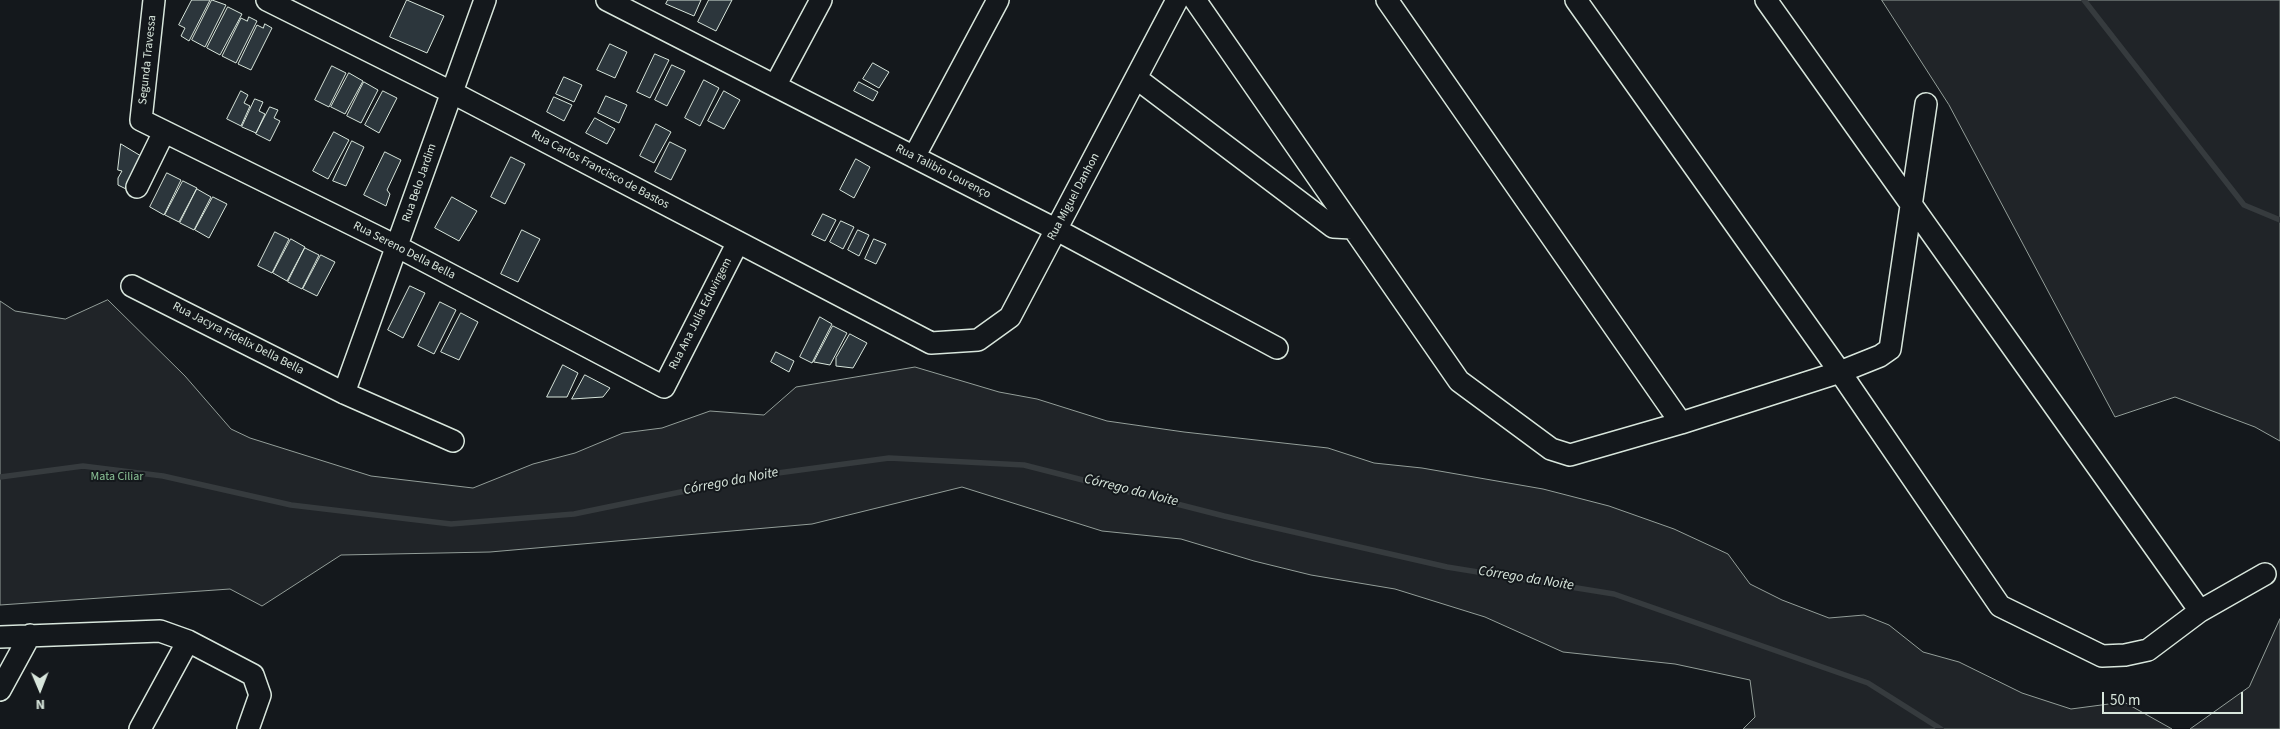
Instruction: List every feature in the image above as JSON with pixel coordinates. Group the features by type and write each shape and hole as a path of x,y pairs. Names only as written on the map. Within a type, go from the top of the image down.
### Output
{"street":[{"name":"Segunda Travessa","path":"141,120 154,0"},
{"name":"Rua Carlos Francisco de Bastos","path":"266,0 451,92 931,343"},
{"name":"Rua Belo Jardim","path":"344,393 398,248 451,92 485,0"},
{"name":"Rua Talibio Lourenço","path":"607,0 640,8 775,86 1057,230 1277,348"},
{"path":"775,86 821,0"},
{"path":"914,157 998,0"},
{"name":"Rua Miguel Danhon","path":"931,343 978,340 1010,317 1177,0"},
{"path":"1195,0 1459,381 1551,449 1570,455 1681,423 1840,372 1880,356 1890,349 1926,104"},
{"path":"1387,0 1681,423"},
{"path":"1576,0 1840,372 2000,606 2102,656 2125,656 2148,650 2200,611 2265,574"},
{"path":"1766,0 2200,611"},
{"path":"1136,78 1333,227 1352,228"},
{"name":"Rua Sereno Della Bella","path":"141,120 398,248 664,387"},
{"path":"137,187 164,132"},
{"name":"Rua Ana Julia Eduvirgem","path":"664,387 738,242"},
{"name":"Rua Jacyra Fidelix Della Bella","path":"132,286 344,393 453,441"},
{"path":"0,637 160,631 188,641 253,675 260,695 248,729"},
{"path":"0,690 30,635"},
{"path":"140,729 188,641"}],"green space":[{"path":"1882,0 2280,0 2280,441 2255,427 2175,397 2115,417 1949,105"},
{"name":"Mata Ciliar","path":"108,300 185,376 231,429 250,438 371,476 473,488 533,464 575,453 623,433 662,428 710,411 764,415 796,387 915,367 999,392 1037,399 1107,421 1184,432 1328,448 1374,463 1422,468 1543,489 1609,506 1674,529 1728,554 1750,584 1782,600 1829,618 1864,615 1889,625 1923,652 1959,662 2022,693 2071,709 2124,702 2172,729 1743,729 1755,717 1750,680 1675,664 1563,652 1485,617 1395,589 1311,575 1254,561 1181,539 1102,531 962,487 812,524 490,552 341,555 262,606 230,589 0,605 0,301 15,311 65,319"},
{"path":"2280,619 2280,729 2190,729 2249,687"}],"building":[{"path":"192,0 210,0 189,41 181,36 185,28 179,25"},
{"path":"212,0 226,5 205,47 192,40"},
{"path":"407,0 444,16 427,53 390,37"},
{"path":"668,0 701,0 694,16 666,4"},
{"path":"709,0 732,0 716,31 698,22"},
{"path":"228,7 242,14 220,55 207,48"},
{"path":"249,17 257,21 236,63 222,56 241,18 247,21"},
{"path":"265,24 272,28 251,70 238,64 257,25 263,28"},
{"path":"610,44 627,52 615,78 597,70"},
{"path":"655,54 669,60 650,98 637,92"},
{"path":"873,63 889,72 879,88 863,79"},
{"path":"672,65 685,71 667,106 655,100"},
{"path":"332,66 346,73 329,107 315,100"},
{"path":"349,73 363,81 345,114 331,107"},
{"path":"564,77 582,85 574,102 556,94"},
{"path":"704,80 719,88 700,126 685,118"},
{"path":"364,82 378,90 361,123 347,116"},
{"path":"859,82 878,92 873,101 854,91"},
{"path":"241,91 248,95 244,103 250,106 241,126 227,119"},
{"path":"383,91 397,98 379,133 365,125"},
{"path":"724,91 740,100 724,129 708,121"},
{"path":"606,96 627,105 619,123 598,113"},
{"path":"554,97 572,105 564,121 547,112"},
{"path":"255,99 263,102 259,111 265,114 256,133 242,127"},
{"path":"270,107 278,110 274,118 280,121 270,141 256,134"},
{"path":"595,118 615,129 607,144 586,133"},
{"path":"656,124 671,132 654,163 640,156"},
{"path":"334,132 349,140 328,179 313,171"},
{"path":"352,141 364,147 346,186 333,181"},
{"path":"670,142 686,150 671,180 655,172"},
{"path":"121,144 146,159 132,192 118,185 118,178 122,171 118,170"},
{"path":"385,152 401,160 387,190 390,194 386,206 364,195"},
{"path":"511,157 525,164 505,204 491,197"},
{"path":"856,159 870,167 854,198 840,190"},
{"path":"167,173 181,180 164,215 150,207"},
{"path":"183,181 197,188 179,222 165,215"},
{"path":"197,189 211,197 194,230 180,223"},
{"path":"213,197 227,204 209,238 195,230"},
{"path":"452,197 477,211 459,241 435,228"},
{"path":"823,214 836,220 825,241 812,235"},
{"path":"841,221 854,227 843,249 830,242"},
{"path":"522,230 540,239 518,282 501,274"},
{"path":"858,230 869,235 859,256 848,250"},
{"path":"275,232 289,239 272,273 258,266"},
{"path":"291,239 305,247 287,281 273,273"},
{"path":"874,239 886,244 876,264 865,259"},
{"path":"305,248 319,255 302,289 288,282"},
{"path":"321,255 335,262 317,296 303,289"},
{"path":"410,286 425,293 403,338 388,330"},
{"path":"440,302 456,310 434,354 418,346"},
{"path":"461,313 478,322 459,360 441,352"},
{"path":"820,317 832,324 812,363 800,357"},
{"path":"833,326 847,333 830,365 814,362"},
{"path":"850,334 867,343 853,368 836,366 836,358"},
{"path":"776,352 794,361 789,372 771,362"},
{"path":"563,365 578,373 567,397 547,397"},
{"path":"585,375 610,388 603,397 572,399"}],"waterway":[{"path":"2084,0 2244,205 2280,220"},
{"name":"Córrego da Noite","path":"0,477 83,466 163,476 291,505 451,524 574,514 763,475 889,458 1024,465 1224,516 1447,567 1614,594 1868,683 1941,729"}]}
